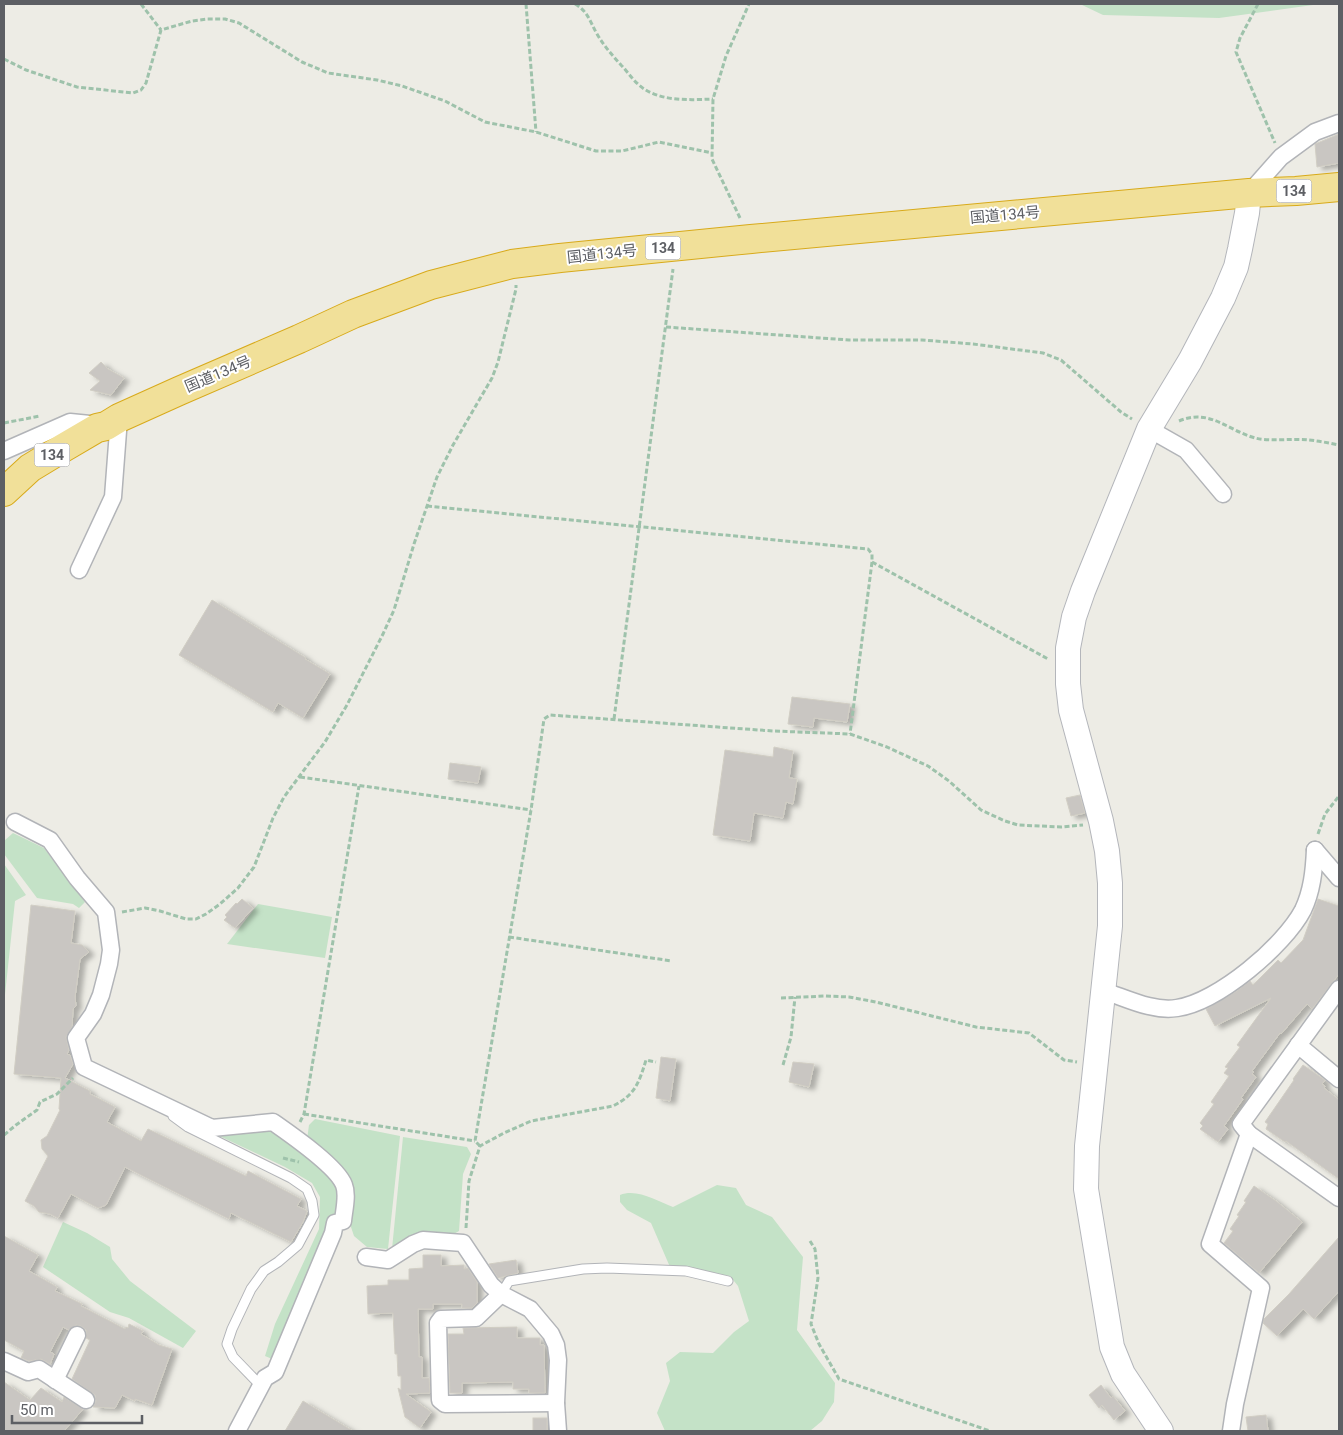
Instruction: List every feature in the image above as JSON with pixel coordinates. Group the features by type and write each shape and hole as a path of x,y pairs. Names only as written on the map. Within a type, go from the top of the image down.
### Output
{"highway":[{"name":"国道134号","path":"4,492 30,468 97,428 353,314 432,285 512,264 676,246 1249,192 1296,191 1339,187"}],"street":[{"path":"1161,1431 1123,1374 1112,1348 1108,1334 1086,1189 1087,1146 1110,926 1110,883 1101,821 1071,710 1067,670 1068,648 1074,617 1083,592 1149,429 1190,361 1223,298 1236,267 1247,213 1249,192 1281,157 1315,132 1339,123"},
{"path":"4,450 70,422 113,422 113,497 78,570"},
{"path":"1149,429 1186,450 1223,494"},
{"path":"15,822 50,840 106,912 111,950 109,964 101,995 93,1014 76,1038 84,1067 212,1128 273,1122 294,1136 333,1170 344,1185 343,1221 335,1224 333,1233 275,1372 265,1378 237,1431"},
{"path":"1104,991 1151,1007 1178,1008 1218,992 1241,977 1286,934 1303,909 1311,887 1315,850"},
{"path":"1315,850 1339,878"},
{"path":"1339,989 1241,1124 1249,1134 1339,1198"},
{"path":"1298,1045 1339,1079"},
{"path":"1231,1431 1235,1404 1261,1288 1210,1244 1249,1134"},
{"path":"366,1257 388,1260 423,1240 463,1243 491,1285 500,1294 530,1309 551,1334 556,1345 558,1360 556,1403 558,1431"},
{"path":"500,1294 476,1318 441,1319 438,1323 440,1400 445,1404 556,1403"},
{"path":"55,1380 77,1335"},
{"path":"4,1361 28,1372 39,1369 86,1400"}],"lane":[{"path":"145,1096 188,1127 291,1178 307,1189 312,1201 314,1214 298,1245 264,1271 251,1289 227,1344 232,1357 261,1386"},
{"path":"500,1294 509,1281 599,1268 686,1271 728,1281"}],"path":[{"path":"141,4 161,30"},
{"path":"526,4 536,132"},
{"path":"575,4 588,14 597,34 608,50 640,86 658,96 669,98 714,99"},
{"path":"748,240 742,221 712,159 712,153 714,99 726,56 749,4"},
{"path":"1258,4 1240,38 1236,52 1281,157"},
{"path":"161,30 192,21 225,19 239,23 302,62 328,73 377,80 402,86 445,101 485,122 536,132 596,151 622,151 659,142 712,153"},
{"path":"4,59 26,70 77,87 133,94 141,90 146,83 161,30"},
{"path":"614,719 676,246"},
{"path":"106,912 119,913 145,908 186,919 196,919 206,914 238,888 254,867 273,818 284,797 325,742 347,705 394,610 426,506 437,477 452,445 492,378 498,362 516,290 512,264"},
{"path":"666,327 849,340 922,340 1043,352 1061,360 1121,412 1149,429 1163,427 1187,417 1196,416 1217,420 1256,438 1310,440 1339,445"},
{"path":"426,506 868,549 872,554 872,562 850,734"},
{"path":"872,562 1067,670"},
{"path":"475,1141 531,810 544,718 550,715 773,731 850,734 887,747 928,766 949,781 981,810 1005,822 1018,825 1061,827 1101,821"},
{"path":"300,777 531,810"},
{"path":"294,1136 304,1114 359,786"},
{"path":"1315,850 1325,814 1339,796"},
{"path":"509,937 672,960"},
{"path":"783,1065 791,1037 795,997"},
{"path":"781,998 849,997 976,1027 1029,1033 1064,1060 1095,1064"},
{"path":"463,1243 466,1230 469,1181 480,1146 530,1121 613,1106 625,1100 635,1089 646,1060 656,1062"},
{"path":"4,1135 37,1110 40,1102 57,1094 84,1067"},
{"path":"304,1114 475,1141 480,1146"},
{"path":"810,1241 815,1249 818,1278 811,1324 818,1344 839,1379 990,1431"}],"green space":[{"path":"1080,4 1320,4 1219,18 1103,15"},
{"path":"13,833 44,848 85,902 79,908 73,904 37,898 4,854 4,841"},
{"path":"4,864 26,895 15,901 4,1004"},
{"path":"258,904 332,917 325,958 227,944"},
{"path":"315,1119 400,1136 388,1249 367,1247 354,1236 349,1221 350,1204 307,1140 309,1125"},
{"path":"272,1127 323,1170 342,1191 339,1219 277,1361 265,1356 275,1324 319,1229 320,1197 312,1183 285,1167 213,1133"},
{"path":"403,1137 467,1147 471,1154 463,1174 459,1231 450,1236 392,1249"},
{"path":"717,1185 736,1188 746,1205 772,1217 803,1257 797,1330 835,1383 834,1402 822,1421 810,1431 665,1431 657,1413 670,1381 666,1363 680,1352 713,1353 734,1332 749,1321 738,1286 730,1276 670,1267 651,1223 627,1210 620,1202 620,1195 627,1193 640,1194 673,1207"},
{"path":"63,1222 87,1233 110,1247 112,1259 130,1281 196,1331 183,1348 129,1318 110,1312 43,1267"}],"building":[{"path":"1339,134 1339,163 1317,167 1315,144"},
{"path":"101,362 108,369 124,378 111,395 90,390 100,381 89,373"},
{"path":"212,600 330,674 303,718 278,703 273,712 179,655"},
{"path":"792,697 850,704 847,722 814,718 813,727 788,724"},
{"path":"774,747 793,751 789,778 797,779 793,804 786,802 783,818 754,813 750,841 713,835 725,750 773,757"},
{"path":"450,763 481,767 478,783 448,779"},
{"path":"1080,795 1085,813 1071,816 1066,798"},
{"path":"242,899 253,908 235,928 224,920 227,917 225,915"},
{"path":"1318,899 1339,906 1339,974 1312,1009 1307,1004 1280,1033 1252,1071 1254,1072 1252,1074 1256,1077 1224,1126 1228,1129 1218,1142 1200,1129 1203,1126 1200,1123 1214,1104 1211,1102 1229,1076 1224,1073 1228,1068 1225,1067 1240,1047 1237,1045 1271,998 1215,1026 1206,1009 1250,981 1253,985 1278,960 1281,963 1303,940"},
{"path":"31,905 75,911 71,943 82,945 89,952 80,959 75,997 76,1006 73,1009 72,1027 66,1037 69,1050 67,1054 70,1055 73,1064 65,1078 115,1107 107,1122 141,1141 148,1129 246,1176 248,1171 301,1199 297,1206 307,1211 291,1242 231,1213 229,1219 125,1167 106,1205 98,1208 71,1194 58,1218 39,1212 34,1206 25,1201 48,1156 42,1149 41,1140 47,1136 60,1110 61,1078 14,1074"},
{"path":"661,1057 676,1059 670,1101 656,1098"},
{"path":"793,1062 814,1064 809,1087 789,1082"},
{"path":"1303,1065 1325,1080 1322,1084 1325,1086 1324,1088 1339,1100 1339,1179 1266,1129 1268,1124 1265,1122"},
{"path":"1254,1186 1302,1222 1259,1273 1224,1243 1233,1231 1230,1229 1239,1216 1237,1215"},
{"path":"4,1236 38,1255 29,1271 57,1287 55,1291 125,1329 126,1327 128,1328 129,1324 143,1331 141,1334 159,1345 172,1349 152,1405 135,1399 135,1401 122,1395 115,1408 93,1407 96,1401 95,1395 72,1379 90,1340 86,1338 86,1330 81,1326 76,1325 69,1330 63,1327 50,1352 54,1354 50,1364 41,1359 29,1361 21,1358 24,1351 4,1340"},
{"path":"1339,1237 1339,1291 1314,1319 1303,1309 1277,1336 1263,1323 1264,1319 1289,1294"},
{"path":"423,1255 441,1255 441,1266 464,1265 464,1269 468,1268 477,1282 477,1303 472,1308 462,1308 462,1304 433,1304 433,1309 418,1309 419,1357 422,1357 422,1378 429,1378 430,1393 406,1394 431,1412 420,1428 405,1417 398,1388 401,1390 401,1376 398,1376 397,1354 395,1354 393,1313 368,1314 367,1286 388,1285 388,1280 409,1280 409,1269 423,1268"},
{"path":"516,1260 518,1273 498,1278 489,1264"},
{"path":"517,1327 517,1338 540,1338 540,1345 544,1345 545,1393 529,1393 529,1389 513,1389 513,1382 462,1383 462,1393 450,1393 448,1334 464,1334 463,1328"},
{"path":"4,1382 30,1400 41,1388 62,1402 64,1397 83,1409 64,1431 4,1431"},
{"path":"1101,1385 1125,1411 1114,1420 1102,1405 1099,1408 1089,1395"},
{"path":"303,1401 353,1431 285,1431"},
{"path":"1266,1415 1268,1431 1248,1431 1246,1417"},
{"path":"533,1418 547,1418 547,1431 533,1431"}]}
